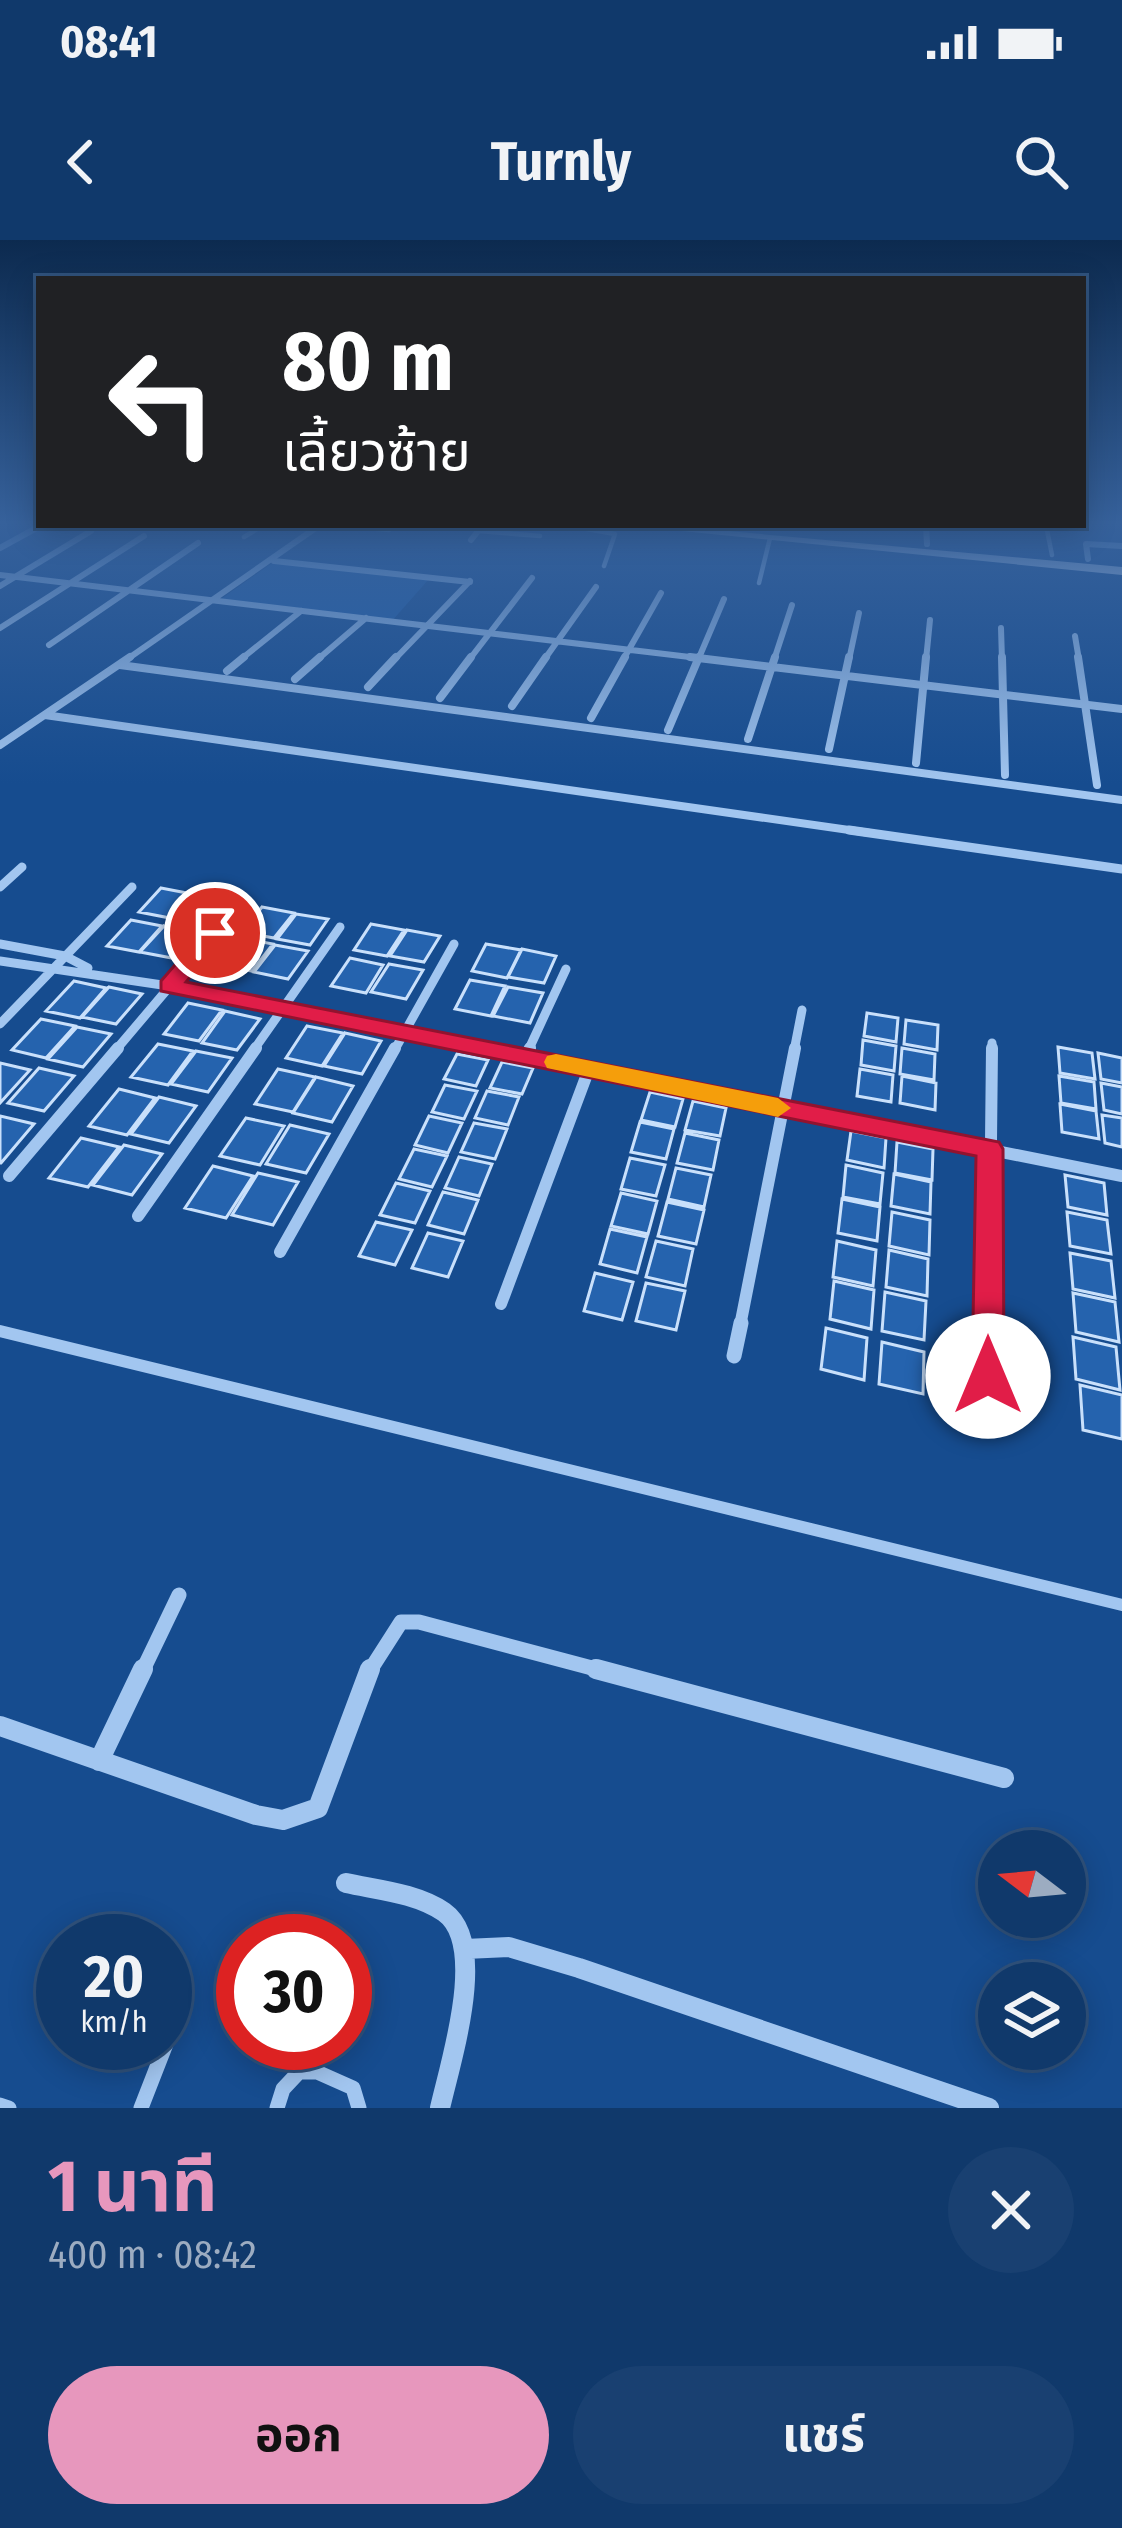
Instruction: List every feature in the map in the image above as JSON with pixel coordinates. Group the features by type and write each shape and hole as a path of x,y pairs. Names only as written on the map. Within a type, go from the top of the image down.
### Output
{"street":[{"path":"0,628 30,609"},
{"path":"49,645 101,609"},
{"path":"0,745 202,609"},
{"path":"286,609 1122,710"},
{"path":"368,687 442,609"},
{"path":"440,698 509,609"},
{"path":"512,706 581,609"},
{"path":"591,718 652,609"},
{"path":"668,730 720,609"},
{"path":"748,739 791,609"},
{"path":"227,671 302,611"},
{"path":"829,749 860,613"},
{"path":"295,679 366,618"},
{"path":"916,763 930,620"},
{"path":"1001,628 1005,775"},
{"path":"1075,636 1097,785"},
{"path":"120,664 1122,800"},
{"path":"45,715 1122,869"},
{"path":"0,887 22,868"},
{"path":"0,1024 132,887"},
{"path":"9,1176 237,907"},
{"path":"138,1216 340,927"},
{"path":"0,944 65,956 94,972"},
{"path":"280,1252 454,944"},
{"path":"0,961 170,986 1122,1176"},
{"path":"526,1056 566,969"},
{"path":"734,1356 802,1010"},
{"path":"988,1421 992,1043"},
{"path":"501,1304 589,1069"},
{"path":"99,1760 178,1595"},
{"path":"0,1726 256,1815 284,1820 318,1808 338,1771 383,1639 401,1622 419,1622 1004,1778"},
{"path":"346,1882 436,1908 464,1935 466,1965 440,2108"},
{"path":"465,1949 509,1947 579,1968 989,2108"}],"lane":[{"path":"0,1330 1122,1605"},
{"path":"141,2108 156,2070"},
{"path":"277,2108 284,2089 299,2072 317,2072 353,2088 359,2108"},
{"path":"0,2104 9,2108"}],"shaded area":[{"path":"285,609 402,609 391,622"}],"building":[{"path":"161,888 192,894 170,918 139,912"},
{"path":"194,892 225,898 204,922 173,916"},
{"path":"262,907 294,913 274,938 242,932"},
{"path":"296,914 328,919 310,945 277,939"},
{"path":"131,920 162,926 139,952 107,946"},
{"path":"371,924 404,930 387,956 354,950"},
{"path":"164,926 195,932 172,958 140,952"},
{"path":"407,930 440,936 424,962 390,956"},
{"path":"241,938 273,944 252,971 219,965"},
{"path":"486,944 521,950 507,978 472,971"},
{"path":"275,945 308,951 288,979 254,972"},
{"path":"522,949 556,956 544,983 508,977"},
{"path":"350,958 383,965 366,993 331,986"},
{"path":"389,964 423,970 406,999 371,992"},
{"path":"470,980 505,986 491,1016 455,1009"},
{"path":"74,981 106,988 80,1018 46,1011"},
{"path":"109,987 142,994 116,1024 82,1017"},
{"path":"508,987 543,993 530,1023 493,1016"},
{"path":"188,1003 222,1010 199,1041 164,1034"},
{"path":"225,1011 260,1019 237,1050 202,1043"},
{"path":"867,1013 898,1018 896,1042 864,1036"},
{"path":"41,1019 75,1026 46,1058 12,1050"},
{"path":"906,1020 938,1025 937,1050 904,1044"},
{"path":"307,1026 343,1033 322,1066 286,1058"},
{"path":"77,1027 111,1034 83,1067 48,1059"},
{"path":"345,1033 381,1041 362,1074 324,1066"},
{"path":"863,1040 896,1046 894,1071 861,1065"},
{"path":"158,1044 193,1051 168,1085 131,1077"},
{"path":"1058,1047 1092,1053 1095,1079 1060,1073"},
{"path":"902,1048 935,1054 934,1080 900,1074"},
{"path":"196,1051 232,1058 208,1092 171,1084"},
{"path":"1098,1053 1122,1058 1122,1083 1101,1079"},
{"path":"457,1054 488,1060 476,1086 444,1079"},
{"path":"502,1062 533,1068 522,1094 490,1088"},
{"path":"0,1063 30,1070 0,1103"},
{"path":"39,1068 74,1076 44,1111 8,1103"},
{"path":"278,1069 315,1077 293,1112 255,1104"},
{"path":"860,1069 893,1075 891,1102 857,1096"},
{"path":"902,1076 936,1083 935,1110 900,1103"},
{"path":"1059,1076 1094,1082 1096,1109 1061,1103"},
{"path":"316,1077 353,1086 332,1122 293,1113"},
{"path":"1101,1083 1122,1087 1122,1114 1104,1110"},
{"path":"445,1085 477,1091 464,1119 432,1112"},
{"path":"119,1089 155,1098 127,1135 89,1126"},
{"path":"487,1091 519,1097 508,1125 475,1118"},
{"path":"650,1092 683,1099 675,1127 641,1120"},
{"path":"159,1097 196,1106 169,1143 131,1134"},
{"path":"693,1101 726,1108 720,1136 685,1130"},
{"path":"1060,1104 1096,1111 1099,1139 1062,1132"},
{"path":"1102,1115 1122,1118 1122,1147 1105,1143"},
{"path":"0,1116 34,1124 1,1163 0,1163"},
{"path":"429,1116 462,1123 448,1153 415,1145"},
{"path":"246,1118 284,1126 260,1165 220,1156"},
{"path":"640,1122 674,1129 666,1159 631,1152"},
{"path":"474,1123 507,1129 495,1159 461,1152"},
{"path":"290,1125 329,1134 306,1173 266,1164"},
{"path":"851,1131 886,1138 884,1168 847,1160"},
{"path":"685,1133 719,1140 713,1170 677,1163"},
{"path":"81,1138 119,1147 88,1187 49,1178"},
{"path":"897,1142 933,1149 932,1180 895,1173"},
{"path":"124,1145 162,1154 132,1195 93,1185"},
{"path":"414,1149 447,1156 432,1187 399,1179"},
{"path":"459,1157 492,1164 479,1196 445,1188"},
{"path":"630,1158 665,1165 656,1196 621,1189"},
{"path":"846,1165 883,1173 880,1204 843,1197"},
{"path":"213,1166 253,1176 226,1218 185,1208"},
{"path":"676,1168 711,1175 704,1207 668,1199"},
{"path":"258,1173 298,1182 273,1225 232,1215"},
{"path":"894,1174 931,1182 930,1214 891,1206"},
{"path":"1065,1175 1104,1183 1107,1215 1068,1207"},
{"path":"396,1183 430,1191 415,1223 380,1215"},
{"path":"443,1192 478,1200 464,1234 428,1225"},
{"path":"621,1193 657,1201 648,1234 611,1226"},
{"path":"842,1199 880,1207 877,1241 838,1233"},
{"path":"667,1202 704,1210 696,1244 658,1236"},
{"path":"892,1212 930,1220 929,1255 889,1246"},
{"path":"1067,1212 1107,1220 1111,1254 1070,1246"},
{"path":"376,1222 412,1230 395,1265 359,1256"},
{"path":"610,1229 647,1237 637,1273 600,1264"},
{"path":"428,1233 463,1241 448,1277 412,1268"},
{"path":"656,1241 693,1249 685,1286 646,1277"},
{"path":"837,1241 876,1250 873,1286 833,1277"},
{"path":"889,1250 928,1259 927,1296 886,1287"},
{"path":"1070,1253 1111,1261 1115,1298 1073,1289"},
{"path":"595,1273 633,1282 622,1320 584,1311"},
{"path":"834,1281 874,1290 871,1329 830,1319"},
{"path":"646,1283 685,1291 676,1330 636,1321"},
{"path":"885,1292 926,1301 924,1340 882,1331"},
{"path":"1073,1293 1115,1302 1119,1342 1076,1332"},
{"path":"826,1328 867,1338 864,1380 821,1369"},
{"path":"1073,1337 1116,1347 1120,1390 1076,1379"},
{"path":"882,1342 924,1352 923,1394 879,1384"},
{"path":"1080,1385 1122,1395 1122,1439 1083,1430"}],"slow traffic":[{"path":"556,1062 778,1108"}],"route":[{"path":"215,933 170,986 989,1149 988,1376"}]}
